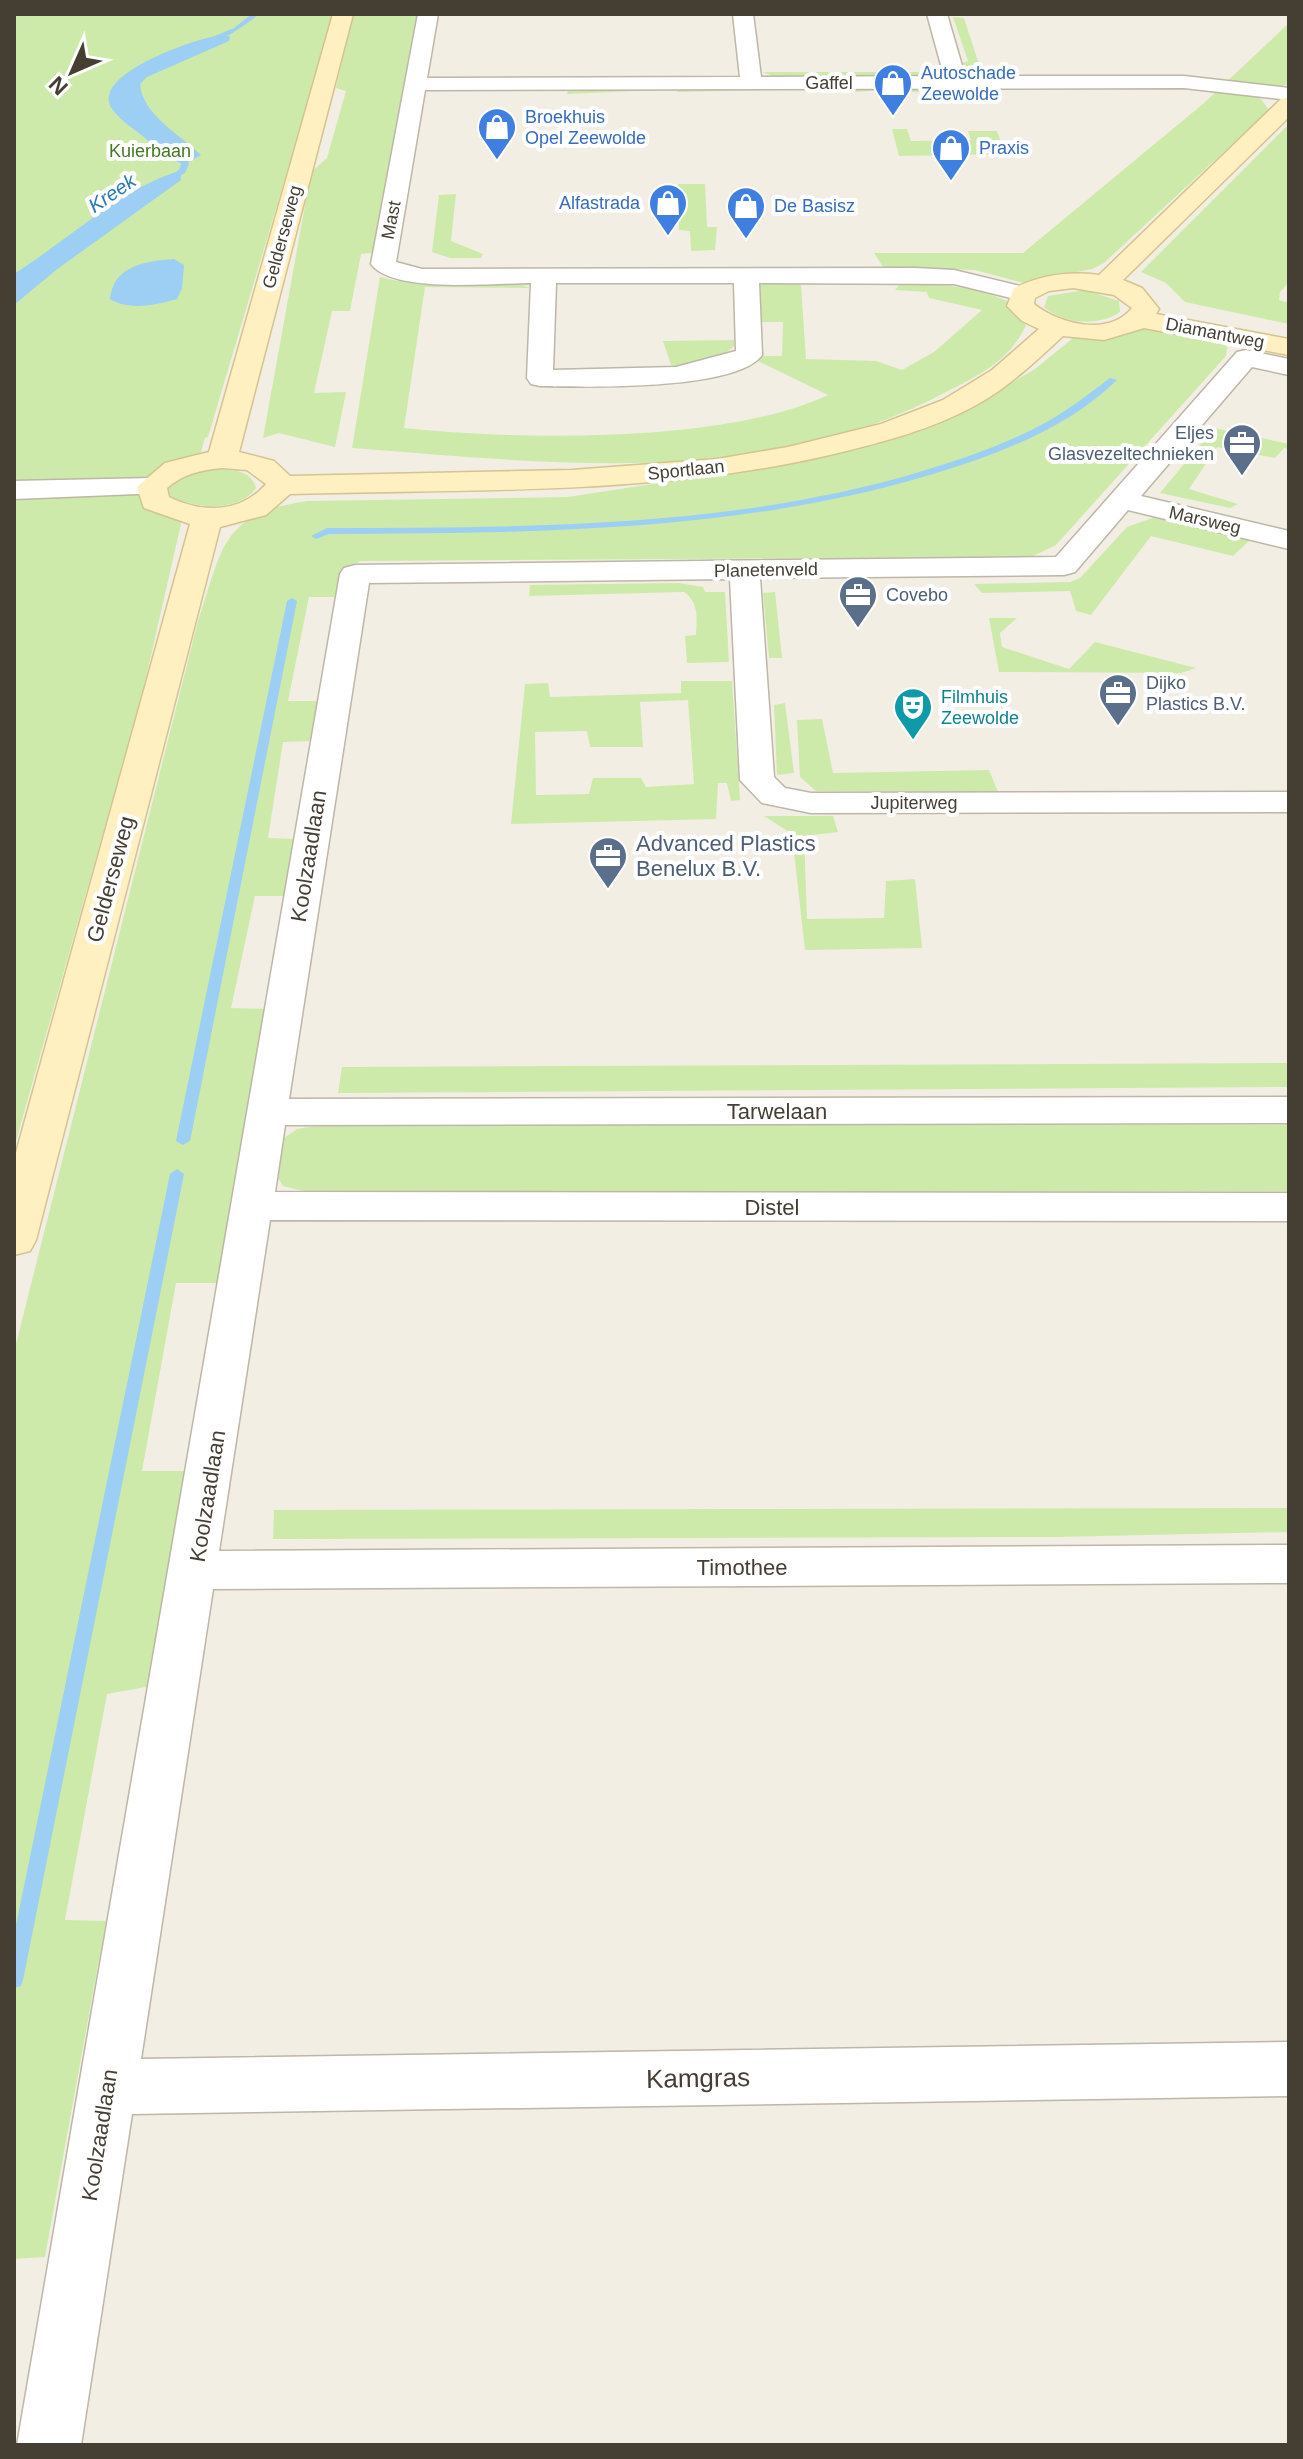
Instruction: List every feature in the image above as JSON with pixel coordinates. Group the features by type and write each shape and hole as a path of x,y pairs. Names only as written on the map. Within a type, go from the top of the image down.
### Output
{"street":[{"name":"Gelderseweg","path":"222,459 343,14"},
{"name":"Mast","path":"428,14 383,264 392,270 422,276 954,277 1023,294"},
{"path":"743,14 751,84"},
{"path":"937,14 956,82"},
{"name":"Gaffel","path":"417,84 1184,82 1289,94"},
{"path":"1105,284 1289,104"},
{"path":"544,276 540,378 606,379 700,369 749,355 746,275"},
{"path":"1043,284 1105,284 1140,299 1146,309 1141,319 1105,331 1056,328 1020,306 1023,294 1043,284"},
{"name":"Diamantweg","path":"1141,319 1253,350 1289,347"},
{"name":"Sportlaan","path":"281,485 602,479 683,472 787,456 894,429 942,411 980,391 1016,365 1056,328"},
{"path":"1253,350 1289,367"},
{"name":"Planetenveld","path":"383,572 1064,566 1253,350"},
{"path":"14,490 152,487 161,477 177,468 222,459 264,466 277,475 281,485 271,502 243,514 207,519 175,514 155,502 152,487"},
{"name":"Marsweg","path":"1121,500 1289,540"},
{"name":"Gelderseweg","path":"14,1240 207,519"},
{"name":"Jupiterweg","path":"744,570 757,780 774,796 811,803 1289,802"},
{"name":"Koolzaadlaan","path":"49,2445 106,2087 195,1570 254,1206 265,1112 352,588 355,574 383,572"},
{"name":"Tarwelaan","path":"265,1112 1289,1110"},
{"name":"Distel","path":"254,1206 1289,1207"},
{"name":"Timothee","path":"195,1570 1289,1564"},
{"name":"Kamgras","path":"106,2087 1289,2069"}],"green space":[{"name":"Kuierbaan","path":"14,14 334,14 195,473 239,471 252,480 256,488 242,500 224,506 186,502 142,695 14,1148"},
{"path":"352,14 417,14 372,253 361,254 350,311 332,311 314,393 346,392 335,447 279,433 263,438 311,172 327,158 346,91 336,88"},
{"path":"953,17 964,18 983,77 969,78 962,63 968,61"},
{"path":"1289,23 1289,84 1250,95 1261,99 1269,110 1104,263 1092,269 1024,283 975,270 883,267 874,253 1023,253 1204,103"},
{"path":"762,72 937,72 923,79 781,79"},
{"path":"979,87 986,91 926,89 926,92 902,92 902,88 855,92 855,88 677,92 680,89 567,94 569,88"},
{"path":"1289,124 1289,282 1280,292 1279,300 1289,303 1289,324 1185,302 1166,283 1141,272"},
{"path":"892,129 907,129 911,141 971,140 968,131 997,131 1005,154 899,156"},
{"path":"678,184 705,184 707,227 717,227 715,250 691,251 690,231 679,230"},
{"path":"456,194 451,241 483,254 481,258 450,258 432,252 439,195"},
{"path":"380,277 397,281 513,281 530,288 425,287 404,428 451,432 561,436 678,430 734,423 785,411 828,395 756,360 762,356 782,356 783,322 759,322 757,287 773,282 801,285 806,359 876,361 902,370 934,352 982,310 929,298 927,292 895,290 900,284 955,286 994,296 1007,301 1013,313 1026,325 1002,358 944,393 874,424 802,445 728,457 578,463 352,448"},
{"path":"1085,290 1119,301 1120,312 1102,320 1081,322 1061,317 1044,307 1048,296"},
{"path":"1142,328 1221,342 1227,347 1226,356 1056,545 1031,557 361,561 345,569 337,597 309,597 288,701 318,701 312,741 283,742 268,838 296,839 287,896 255,896 231,1008 268,1009 217,1283 176,1283 142,1471 186,1471 151,1686 107,1694 65,1920 106,1921 45,2257 14,2259 14,1352 198,621 213,573 229,538 241,525 257,515 307,501 568,497 801,461 871,443 988,397 1035,369 1073,338"},
{"path":"734,340 734,346 721,357 672,368 663,341"},
{"path":"1214,428 1289,444 1289,449 1284,448 1275,458 1217,447 1189,489 1238,504 1230,508 1160,493"},
{"path":"1155,517 1250,540 1233,556 1151,536 1091,615 1076,611 1070,591 982,593 974,584 1070,582 1080,578 1127,527"},
{"path":"679,583 703,587 705,592 725,592 729,662 687,663 685,636 696,635 697,617 695,606 684,592 529,596 530,585"},
{"path":"775,592 782,658 769,658 763,593"},
{"path":"989,618 1017,618 1000,633 1002,647 1069,669 1095,642 1196,668 1181,673 999,672"},
{"path":"681,681 732,681 740,800 731,801 727,783 718,783 716,819 511,824 525,684 548,683 550,697 681,693","holes":["688,700 694,784 646,787 641,778 593,778 589,794 536,795 535,732 587,731 590,747 643,747 640,702"]},
{"path":"785,703 794,773 777,775 774,705"},
{"path":"822,719 833,773 989,770 998,792 816,791 800,777 797,720"},
{"path":"764,816 833,816 838,832 804,836 807,919 884,918 886,881 915,879 922,948 805,950 792,834"},
{"path":"1289,1063 1289,1087 338,1093 342,1067"},
{"path":"321,1125 1289,1125 1289,1191 311,1193 283,1186 275,1172 281,1140 297,1129"},
{"path":"1289,1508 1289,1532 1057,1537 273,1539 274,1510"}],"water":[{"path":"221,35 230,36 229,41 147,77 140,84 142,95 155,115 201,155 185,164 161,157 151,143 113,110 109,97 115,84 148,60 190,43"},
{"path":"180,171 181,180 56,270 14,305 14,274 117,201"},
{"path":"174,259 184,265 182,288 177,299 134,306 110,299 117,279 132,267"}],"waterway":[{"name":"Kreek","path":"204,42 236,29 256,14"},
{"name":"Kreek","path":"164,183 182,171 185,164 174,149"},
{"path":"316,536 327,531 484,530 643,523 801,503 878,487 995,449 1064,416 1113,380"},
{"path":"183,1141 292,601"},
{"path":"14,1980 177,1174"}],"place":[{"name":"Autoschade Zeewolde","path":"893,117"},
{"name":"Broekhuis Opel Zeewolde","path":"497,161"},
{"name":"Praxis","path":"951,182"},
{"name":"Alfastrada","path":"668,237"},
{"name":"De Basisz","path":"746,240"},
{"name":"Eljes Glasvezeltechnieken","path":"1242,477"},
{"name":"Covebo","path":"858,629"},
{"name":"Dijko Plastics B.V.","path":"1118,727"},
{"name":"Filmhuis Zeewolde","path":"913,741"},
{"name":"Advanced Plastics Benelux B.V.","path":"608,890"}]}
